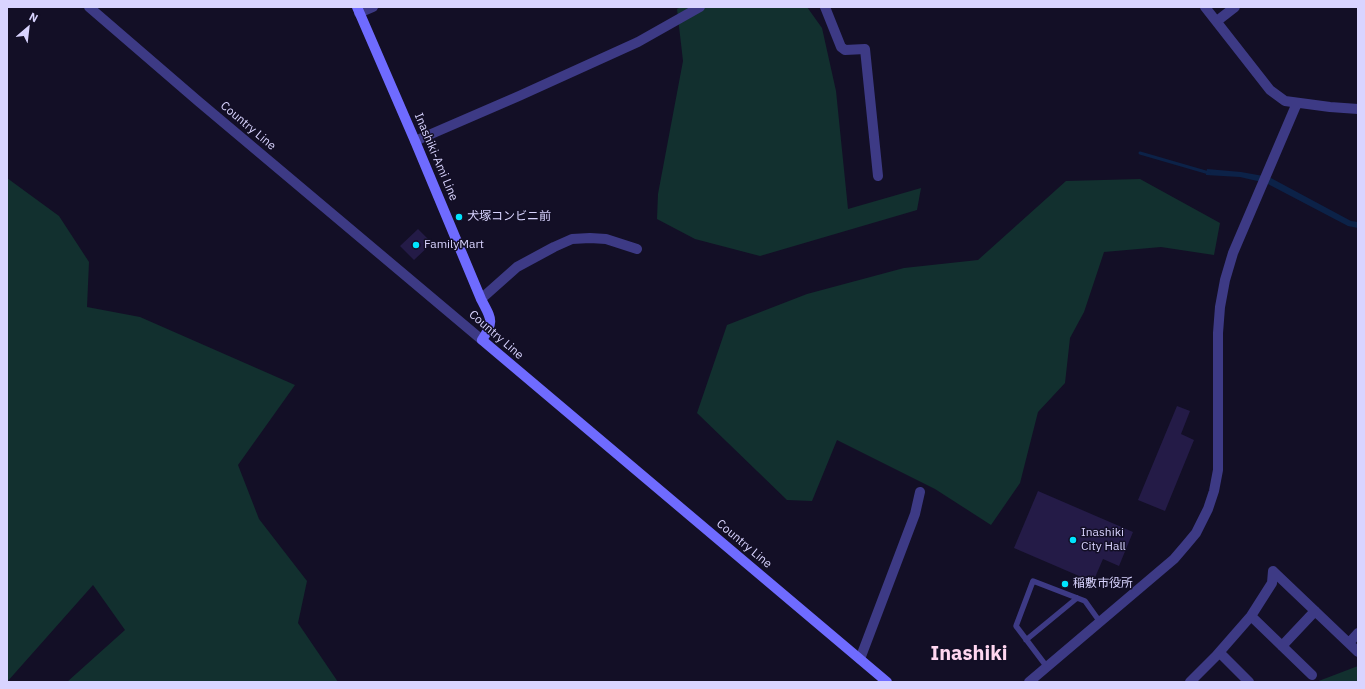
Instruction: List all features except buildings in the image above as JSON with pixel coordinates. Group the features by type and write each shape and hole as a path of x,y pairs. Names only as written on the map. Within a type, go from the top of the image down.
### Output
{"main road":[{"name":"Inashiki-Ami Line","path":"358,10 489,315 491,327 482,340"},
{"name":"Country Line","path":"482,340 887,682"}],"street":[{"name":"Country Line","path":"89,7 198,101 482,340"},
{"path":"358,10 373,7"},
{"path":"415,141 638,42 700,7"},
{"path":"825,7 841,47 845,50 866,49 878,176"},
{"path":"1205,7 1270,90 1285,101 1358,109"},
{"path":"1217,22 1235,7"},
{"path":"1029,682 1174,559 1196,533 1208,510 1214,491 1218,470 1218,333 1220,307 1225,280 1238,240 1297,103"},
{"path":"481,299 517,267 572,239 606,239 637,249"},
{"path":"860,659 915,514 920,492"},
{"path":"1190,682 1220,653 1251,616 1272,583 1273,571 1358,652"},
{"path":"1282,646 1315,611"},
{"path":"1251,616 1312,675"},
{"path":"1349,643 1358,633"},
{"path":"1220,653 1249,682"}],"lane":[{"path":"1047,667 1016,626 1033,581 1085,601 1100,622"},
{"path":"1026,640 1076,598"}],"green space":[{"path":"681,7 807,7 822,28 836,91 848,209 921,188 917,210 760,256 695,239 657,219 658,194 683,61 677,9"},
{"path":"7,178 59,216 89,262 87,307 140,317 295,385 238,465 259,519 307,581 298,623 338,682 67,682 125,630 93,585 7,682"},
{"path":"1140,179 1220,223 1214,255 1161,247 1104,252 1084,312 1070,338 1065,383 1038,412 1020,483 991,525 935,489 837,440 812,501 787,500 697,413 727,325 807,294 904,268 978,260 1066,181"},
{"path":"1358,666 1358,682 1316,682"}],"water":[{"path":"1207,169 1241,172 1269,177 1351,221 1358,222 1358,228 1348,226 1266,183 1240,177 1206,175"}],"waterway":[{"path":"1140,153 1209,173"}],"place":[{"name":"犬塚コンビニ前","path":"459,217"},
{"name":"FamilyMart","path":"416,245"},
{"name":"Inashiki City Hall","path":"1073,540"},
{"name":"稲敷市役所","path":"1065,584"}],"district":[{"name":"Inashiki","path":"969,654"}]}
